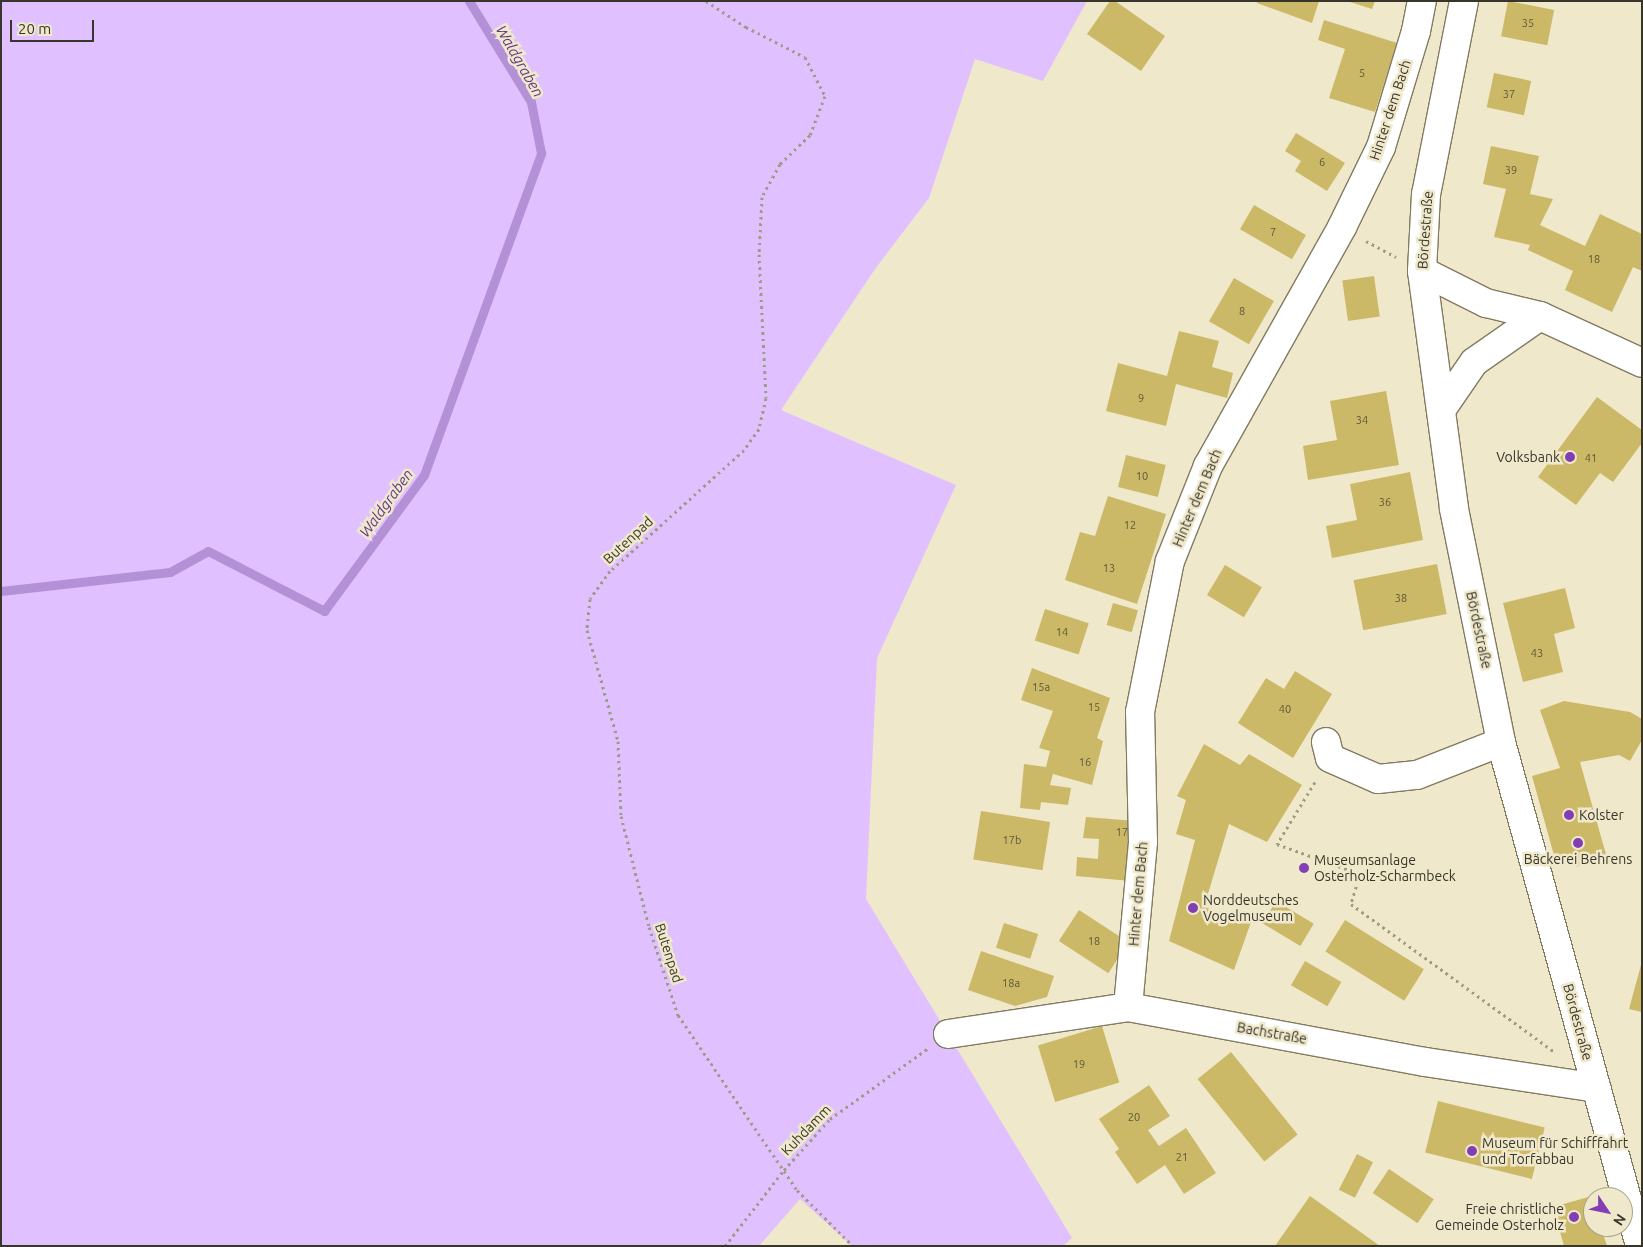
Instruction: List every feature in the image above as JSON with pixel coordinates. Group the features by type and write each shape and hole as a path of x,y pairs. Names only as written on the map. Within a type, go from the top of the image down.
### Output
{"street":[{"name":"Hinter dem Bach","path":"1128,1007 1143,842 1140,712 1170,561 1208,466 1342,228 1381,147 1416,31 1422,1"},
{"name":"Bördestraße","path":"1464,1 1426,194 1422,271 1454,509 1502,742 1640,1246"},
{"path":"1422,271 1486,303 1540,316 1642,363"},
{"path":"1441,410 1474,362 1540,316"},
{"path":"1328,750 1378,779 1418,775 1502,742"},
{"name":"Bachstraße","path":"948,1034 1128,1007 1425,1062 1596,1088"}],"path":[{"name":"Butenpad","path":"706,1 746,27 805,57 825,96 810,135 780,164 762,197 759,254 766,398 759,429 744,450 610,571 590,599 587,630 618,741 620,816 648,927 678,1014 797,1190 853,1246"},
{"path":"1342,228 1422,271"},
{"path":"1328,750 1277,844 1360,874 1351,904 1558,1054"},
{"name":"Kuhdamm","path":"725,1246 784,1170 830,1119 948,1034"}],"shaded area":[{"path":"1,1 1087,1 1043,81 975,59 929,198 875,269 781,410 956,485 877,658 866,899 1072,1238 1063,1246 852,1246 800,1199 759,1246 1,1246"}],"building":[{"path":"1110,1 1115,1 1165,36 1141,71 1087,34"},
{"path":"1257,1 1319,1 1312,23 1257,3"},
{"path":"1347,1 1375,1 1372,9"},
{"path":"1508,1 1554,10 1547,45 1501,36"},
{"path":"1324,20 1397,43 1375,112 1329,98 1345,49 1318,40"},
{"path":"1494,73 1531,81 1524,115 1487,107"},
{"path":"1296,133 1345,163 1327,191 1295,171 1301,161 1285,151"},
{"path":"1491,146 1539,156 1530,194 1553,199 1540,225 1585,246 1600,214 1642,234 1642,271 1633,267 1612,312 1565,290 1573,271 1528,250 1530,245 1494,237 1506,189 1483,184"},
{"path":"1254,205 1306,235 1292,259 1240,229"},
{"path":"1374,276 1380,317 1348,321 1342,280"},
{"path":"1234,278 1274,301 1249,344 1209,321"},
{"path":"1179,331 1219,341 1212,367 1233,373 1227,398 1176,384 1166,426 1106,411 1118,363 1167,376"},
{"path":"1386,391 1399,465 1308,480 1303,446 1337,440 1330,401"},
{"path":"1597,397 1642,430 1642,443 1613,482 1600,473 1576,505 1538,477"},
{"path":"1126,455 1166,465 1158,497 1118,487"},
{"path":"1410,472 1423,540 1332,558 1326,526 1357,520 1350,484"},
{"path":"1108,496 1166,514 1137,604 1065,580 1080,532 1095,536"},
{"path":"1437,564 1447,614 1363,630 1354,580"},
{"path":"1225,565 1262,587 1244,617 1207,595"},
{"path":"1565,588 1575,628 1554,634 1563,672 1523,682 1503,603"},
{"path":"1113,603 1138,610 1132,632 1107,625"},
{"path":"1045,609 1089,623 1079,655 1035,640"},
{"path":"1032,668 1110,698 1097,738 1103,741 1092,785 1053,774 1050,785 1071,788 1068,805 1041,802 1040,810 1020,808 1024,764 1046,767 1050,751 1039,748 1053,711 1021,700"},
{"path":"1295,671 1332,694 1293,758 1238,723 1266,678 1284,689"},
{"path":"1564,701 1630,712 1642,719 1642,740 1630,761 1619,755 1580,762 1607,858 1576,867 1573,854 1555,859 1532,776 1560,768 1540,710"},
{"path":"1204,744 1240,765 1249,754 1302,785 1267,842 1229,824 1204,907 1251,922 1234,970 1169,941 1195,840 1176,834 1186,800 1177,796"},
{"path":"981,811 1050,822 1042,870 973,859"},
{"path":"1086,817 1135,821 1130,881 1076,876 1077,857 1098,859 1099,839 1083,838"},
{"path":"1276,901 1314,924 1300,946 1263,923"},
{"path":"1079,910 1128,942 1108,973 1059,941"},
{"path":"1345,920 1424,969 1404,1001 1325,951"},
{"path":"1004,923 1038,934 1030,959 996,948"},
{"path":"981,951 1054,976 1047,997 1015,1006 968,990"},
{"path":"1305,961 1341,982 1327,1006 1291,985"},
{"path":"1642,965 1642,1012 1629,1009"},
{"path":"1102,1026 1119,1082 1055,1102 1038,1046"},
{"path":"1231,1052 1298,1134 1264,1161 1198,1079"},
{"path":"1149,1085 1170,1116 1148,1130 1159,1146 1186,1128 1216,1173 1184,1194 1165,1165 1137,1184 1115,1152 1119,1149 1099,1119"},
{"path":"1438,1101 1545,1128 1532,1179 1425,1152"},
{"path":"1357,1154 1373,1162 1355,1198 1339,1190"},
{"path":"1389,1169 1434,1199 1418,1223 1373,1193"},
{"path":"1310,1196 1380,1246 1275,1246"},
{"name":"Freie christliche Gemeinde Osterholz","path":"1583,1199 1583,1237 1604,1237 1607,1246 1564,1246 1553,1207"}],"waterway":[{"name":"Waldgraben","path":"1,591 170,572 208,551 324,611 424,475 541,153 531,102 469,1"}],"place":[{"name":"Volksbank","path":"1570,457"},
{"name":"Kolster","path":"1569,815"},
{"name":"Bäckerei Behrens","path":"1578,843"},
{"name":"Museumsanlage Osterholz-Scharmbeck","path":"1304,868"},
{"name":"Norddeutsches Vogelmuseum","path":"1193,908"},
{"name":"Museum für Schifffahrt und Torfabbau","path":"1472,1151"},
{"name":"Freie christliche Gemeinde Osterholz","path":"1574,1217"}]}
